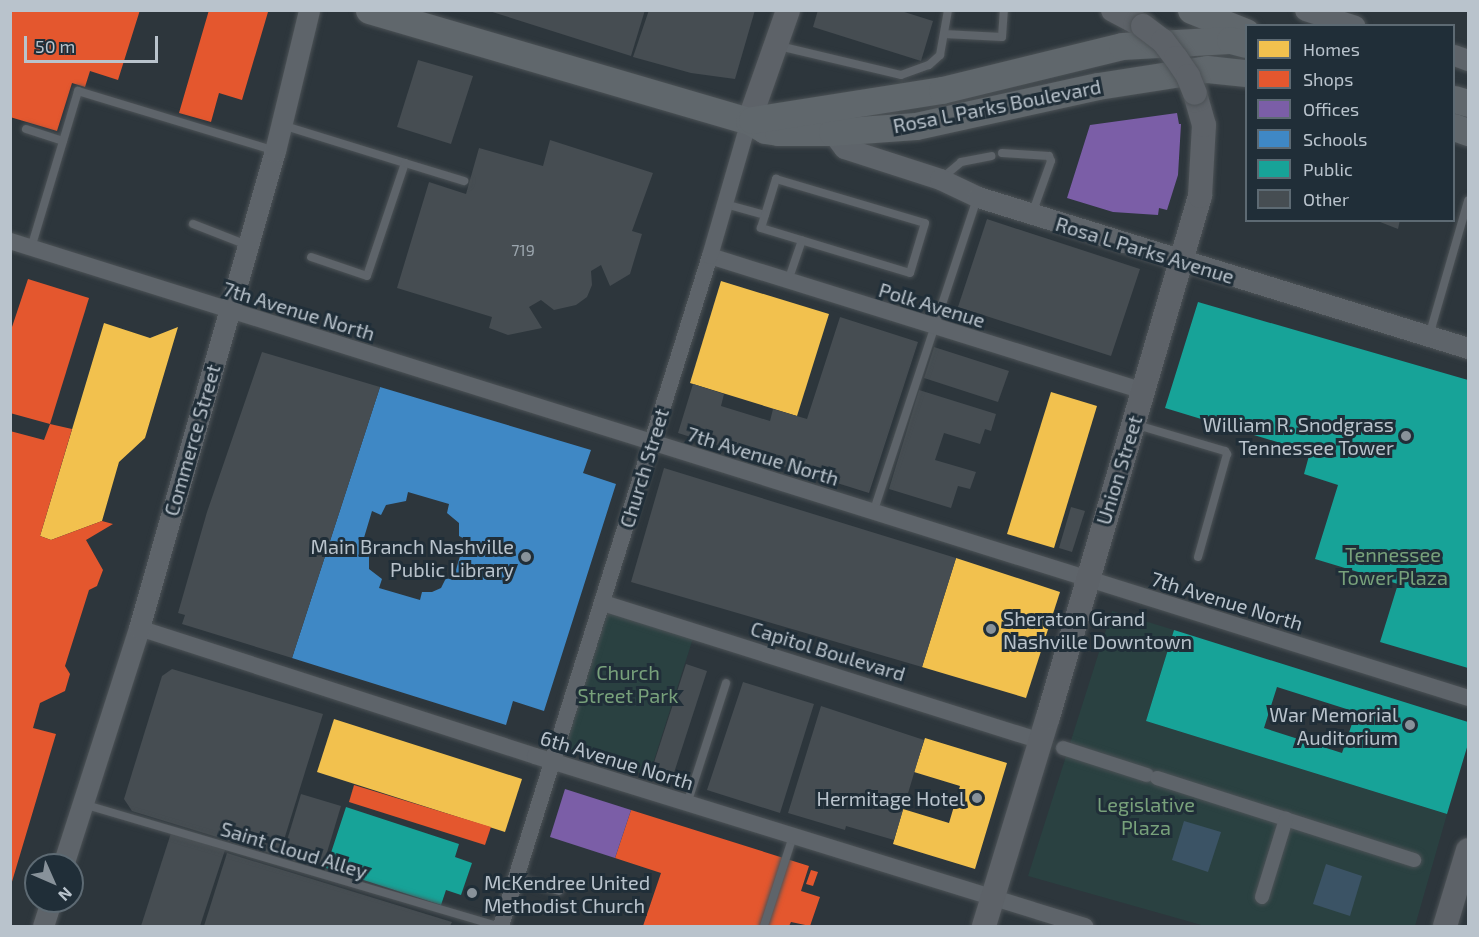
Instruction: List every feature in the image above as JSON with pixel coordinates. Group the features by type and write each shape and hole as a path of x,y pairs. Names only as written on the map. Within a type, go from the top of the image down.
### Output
{"main road":[{"name":"Church Street","path":"749,121 788,10"},
{"name":"Union Street","path":"984,927 1052,745 1087,580 1200,196 1204,162 1204,125 1188,76 1163,41 1143,26 1113,10"},
{"path":"1191,10 1245,32"},
{"name":"Rosa L Parks Boulevard","path":"385,13 749,121 765,130 778,132 832,132 915,126 1098,86 1207,69 1245,73"},
{"name":"Rosa L Parks Boulevard","path":"749,121 942,90 1122,46 1230,40 1245,44"},
{"path":"1445,927 1468,850"}],"street":[{"name":"Commerce Street","path":"67,853 139,628 275,151 309,10"},
{"path":"1305,10 1348,24"},
{"name":"Church Street","path":"501,927 710,256 749,121"},
{"name":"Rosa L Parks Avenue","path":"832,132 844,148 940,179 978,198 1468,348"},
{"name":"7th Avenue North","path":"10,241 1468,698"},
{"name":"Polk Avenue","path":"710,256 934,328 1143,391"},
{"name":"Capitol Boulevard","path":"603,603 1414,860"},
{"name":"6th Avenue North","path":"139,628 687,804 1085,927"},
{"path":"1262,897 1286,819"}],"lane":[{"path":"776,45 902,75 929,65 940,55 948,10"},
{"path":"944,34 1002,37 1004,10"},
{"path":"31,248 78,91 275,151"},
{"path":"282,125 464,181"},
{"path":"26,129 63,141"},
{"path":"1002,153 1049,156 1051,161 1032,215"},
{"path":"940,179 961,162 991,156"},
{"path":"311,257 367,276 405,163"},
{"path":"776,179 925,224 910,273 761,228 765,215 776,179"},
{"path":"873,513 978,198"},
{"path":"1429,336 1468,201"},
{"path":"725,204 765,215"},
{"path":"193,224 248,245"},
{"path":"788,281 802,240"},
{"path":"1133,424 1225,451 1227,454 1198,557"},
{"path":"687,804 726,683"},
{"name":"Saint Cloud Alley","path":"82,804 497,927"},
{"path":"764,927 793,836"},
{"path":"516,878 559,891"}],"green space":[{"name":"Church Street Park","path":"603,603 695,632 649,776 558,745"},
{"name":"Legislative Plaza","path":"1112,611 1174,630 1146,721 1447,814 1415,926 1205,926 1028,876"}],"water":[{"path":"1184,821 1221,832 1208,872 1172,860"},
{"path":"1326,864 1362,876 1350,916 1313,904"}],"building: Homes":[{"path":"721,281 829,314 797,416 690,383"},
{"path":"104,323 150,338 178,327 145,438 119,462 102,521 51,540 40,536"},
{"path":"1051,392 1097,406 1054,548 1007,534"},
{"name":"Sheraton Grand Nashville Downtown","path":"956,558 1060,592 1026,698 922,667"},
{"path":"334,719 522,779 505,832 317,772"},
{"name":"Hermitage Hotel","path":"925,738 1007,763 975,869 893,844 903,809 949,823 960,786 914,772"}],"building: Shops":[{"path":"10,10 140,10 118,80 90,71 85,87 72,83 57,131 10,117"},
{"path":"209,10 268,12 242,100 219,93 211,122 179,113"},
{"path":"28,279 89,298 50,424 10,413 10,333"},
{"path":"50,424 72,429 40,536 51,540 102,521 113,524 86,540 103,570 97,586 89,590 65,666 70,674 65,691 40,703 33,728 56,734 11,885 10,431 44,440"},
{"path":"354,785 491,827 485,845 349,802"},
{"path":"631,810 809,866 801,891 820,897 810,926 791,922 789,926 643,926 661,873 615,858"},
{"path":"811,870 818,872 813,886 806,884"}],"building: Offices":[{"path":"1177,113 1179,124 1181,124 1178,175 1167,210 1159,208 1158,215 1113,212 1067,198 1090,125"},
{"path":"565,789 631,810 615,858 550,837"}],"building: Schools":[{"name":"Main Branch Nashville Public Library","path":"380,387 591,450 583,473 616,484 544,711 513,701 506,725 292,658","holes":["408,492 449,504 447,513 459,523 459,536 465,539 453,580 446,578 441,588 432,592 422,592 420,600 379,588 382,579 369,569 369,554 360,551 372,511 381,515 386,505 406,501"]}],"building: Public":[{"name":"Tennessee Tower Plaza","path":"1198,302 1468,380 1468,668 1380,642 1398,584 1315,559 1338,485 1304,474 1310,452 1165,408"},
{"name":"War Memorial Auditorium","path":"1174,630 1468,722 1468,744 1447,814 1146,721","holes":["1277,687 1356,712 1342,753 1264,728"]},
{"path":"346,807 459,844 455,857 472,863 461,895 446,890 441,905 326,868"}],"building: Other":[{"path":"486,10 645,10 631,56"},
{"path":"649,10 755,10 735,79 691,73 633,57"},
{"path":"818,10 898,10 933,21 921,61 813,27"},
{"path":"418,60 473,76 451,144 397,127"},
{"path":"550,140 653,173 632,231 642,234 630,274 610,286 601,265 591,271 592,285 587,297 576,305 554,310 541,300 529,307 542,328 508,335 489,328 492,317 397,288 429,182 466,194 479,148 543,166"},
{"path":"987,219 1140,269 1111,356 958,307"},
{"path":"1380,222 1400,222 1398,229"},
{"path":"840,317 918,342 869,493 678,433 693,384 724,394 721,406 770,421 773,409 807,419"},
{"path":"934,347 1009,371 998,402 924,378"},
{"path":"262,352 380,387 292,658 182,624 185,615 178,613 207,512"},
{"path":"919,390 996,414 991,431 985,429 980,444 944,433 935,460 976,472 970,489 958,486 951,508 889,489"},
{"path":"664,468 956,558 922,667 631,582"},
{"path":"1071,507 1085,511 1072,552 1059,548"},
{"path":"686,664 707,671 672,779 651,772"},
{"path":"172,669 323,714 279,856 132,811 124,799 162,676"},
{"path":"743,682 814,704 780,813 707,790"},
{"path":"821,706 924,740 894,840 846,826 845,830 788,813"},
{"path":"301,794 341,806 322,869 282,857"},
{"path":"171,833 225,850 200,926 141,926"},
{"path":"227,853 452,922 450,926 204,926"}],"place":[{"name":"William R. Snodgrass Tennessee Tower","path":"1406,436"},
{"name":"Main Branch Nashville Public Library","path":"526,557"},
{"name":"Sheraton Grand Nashville Downtown","path":"991,629"},
{"name":"War Memorial Auditorium","path":"1410,725"},
{"name":"Hermitage Hotel","path":"977,798"},
{"name":"McKendree United Methodist Church","path":"472,893"}]}
